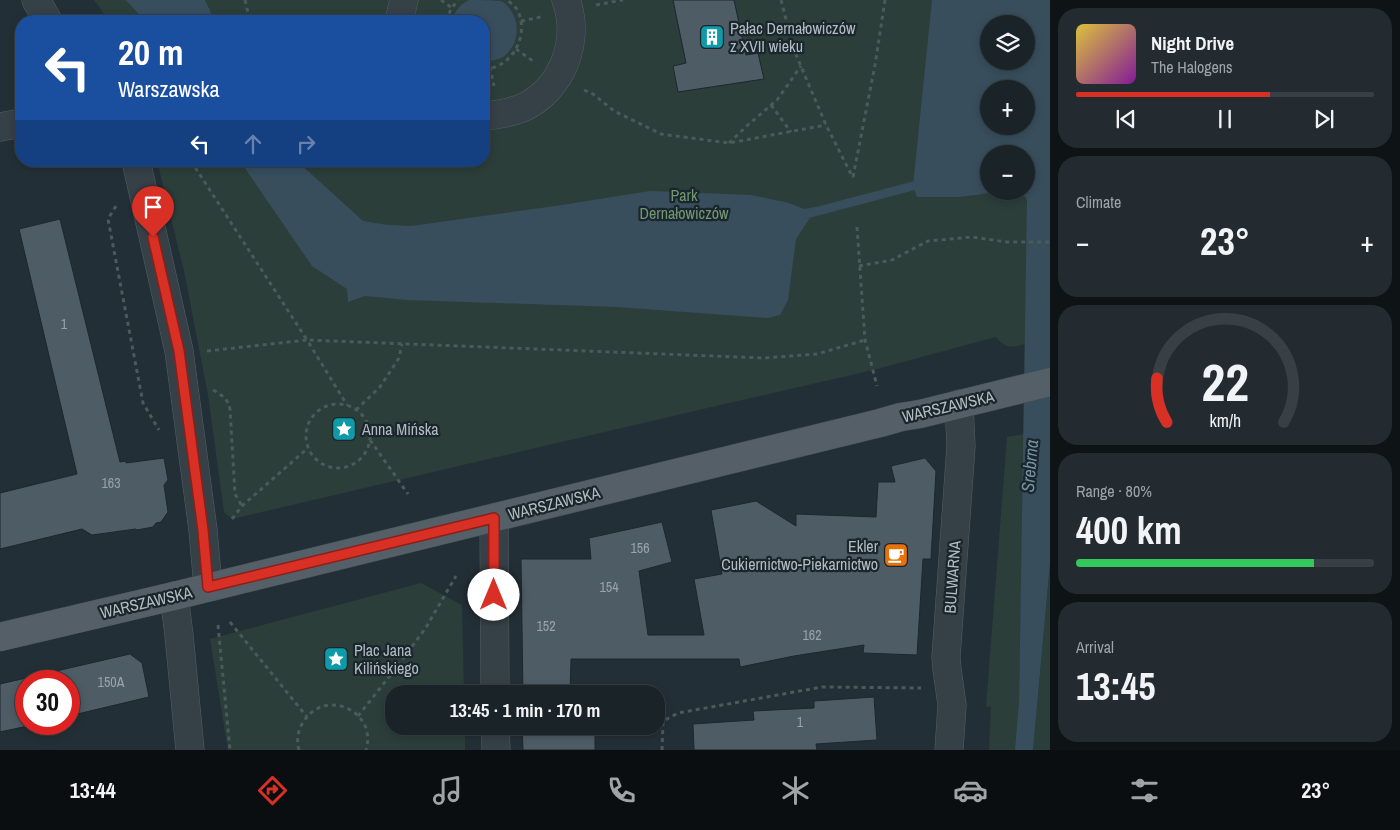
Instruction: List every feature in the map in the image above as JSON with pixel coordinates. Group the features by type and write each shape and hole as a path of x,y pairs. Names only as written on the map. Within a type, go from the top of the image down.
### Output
{"main road":[{"name":"WARSZAWSKA","path":"0,637 1050,382"}],"street":[{"path":"36,0 45,15"},
{"path":"400,15 404,0"},
{"path":"490,116 501,115 522,108 542,96 557,78 568,57 572,34 570,10 566,0"},
{"path":"0,127 15,124"},
{"path":"137,167 179,351 203,530 208,587"},
{"name":"BULWARNA","path":"949,750 952,704 946,657 961,446 959,404"},
{"path":"494,518 495,685"},
{"path":"174,596 190,750"},
{"path":"495,735 496,750"}],"path":[{"path":"245,0 249,15"},
{"path":"441,0 452,8"},
{"path":"449,15 458,0"},
{"path":"490,67 495,67 507,60 516,49 522,36 521,21 516,8 508,0"},
{"path":"781,0 794,50 826,125 853,178 875,65 885,0"},
{"path":"729,143 777,100 801,66"},
{"path":"557,78 593,94 614,111 661,134 729,143 826,125"},
{"path":"771,105 791,132"},
{"path":"195,167 347,405"},
{"path":"116,205 108,219 143,403 161,432"},
{"path":"857,227 865,340 877,386"},
{"path":"859,266 892,260 928,241 972,236 1007,242 1050,242"},
{"path":"198,352 307,340 764,358 817,354 865,340"},
{"path":"356,410 380,387 399,358 402,344"},
{"path":"208,386 225,398 230,409 235,494 242,506"},
{"path":"337,404 347,405 356,410 367,423 370,431 367,450 361,459 352,465 342,468 331,468 321,464 313,457 308,448 307,428 311,418 327,406 337,404"},
{"path":"370,440 408,494"},
{"path":"230,522 242,506 308,448"},
{"path":"358,716 425,629 456,576"},
{"path":"230,622 307,716"},
{"path":"218,625 230,750"},
{"path":"662,750 663,721 678,713 822,687 922,688"},
{"path":"300,750 298,736 307,716 315,709 326,705 338,705 349,708 365,724 368,735 366,750"}],"green space":[{"name":"Park Dernałowiczów","path":"94,0 1050,0 1025,344 1006,346 996,337 873,370 232,519 224,512 208,395 184,271 158,167 490,167 490,15 105,15"},
{"path":"1024,434 1019,702 1016,750 989,750 991,707 986,706 1007,437"},
{"path":"1050,563 1050,750 1033,750"},
{"path":"421,583 462,605 464,685 385,685 385,735 465,735 465,750 228,750 210,639"}],"water":[{"path":"126,0 205,0 211,13 211,15 140,15"},
{"path":"469,0 500,1 513,14 517,27 515,40 512,47 503,57 490,61 490,15 454,15"},
{"name":"Srebrna","path":"932,0 1050,0 1050,563 1033,750 1015,750 1019,702 1027,200 1035,200 1035,145 980,145 980,194 959,197 917,197 913,186"},
{"path":"244,167 304,167 363,221 388,225 411,226 650,191 751,195 789,203 804,209 817,207 796,239 788,300 780,315 768,318 617,307 407,300 365,296 348,302 347,289 312,266"}],"building":[{"name":"Pałac Dernałowiczów z XVII wieku","path":"673,0 734,0 746,55 758,53 764,79 678,92 673,66 686,63"},
{"path":"60,219 120,462 126,461 126,463 164,458 168,480 164,485 168,512 161,522 156,523 153,527 92,535 82,529 0,549 0,493 77,474 19,229"},
{"path":"925,458 936,471 931,559 923,559 917,655 863,653 864,645 740,667 739,659 571,659 570,685 523,685 521,559 591,559 589,538 662,522 672,562 639,571 648,635 704,635 694,579 722,574 711,510 756,501 796,526 796,514 876,517 878,482 895,482 891,466"},
{"path":"130,654 142,663 149,697 80,713 80,670 61,670"},
{"path":"15,681 15,729 0,732 0,684"},
{"path":"874,697 877,740 816,744 817,750 694,750 693,724 754,720 753,711 814,708 814,701"},
{"path":"522,735 595,735 595,750 523,750"}],"waterway":[{"path":"803,215 913,186"}],"place":[{"name":"Pałac Dernałowiczów z XVII wieku","path":"712,37"},
{"name":"Anna Mińska","path":"344,429"},
{"name":"Ekler Cukiernictwo-Piekarnictwo","path":"896,555"},
{"name":"Plac Jana Kilińskiego","path":"336,659"}],"route":[{"path":"153,237 179,351 203,530 208,587 494,518 494,595"}]}
